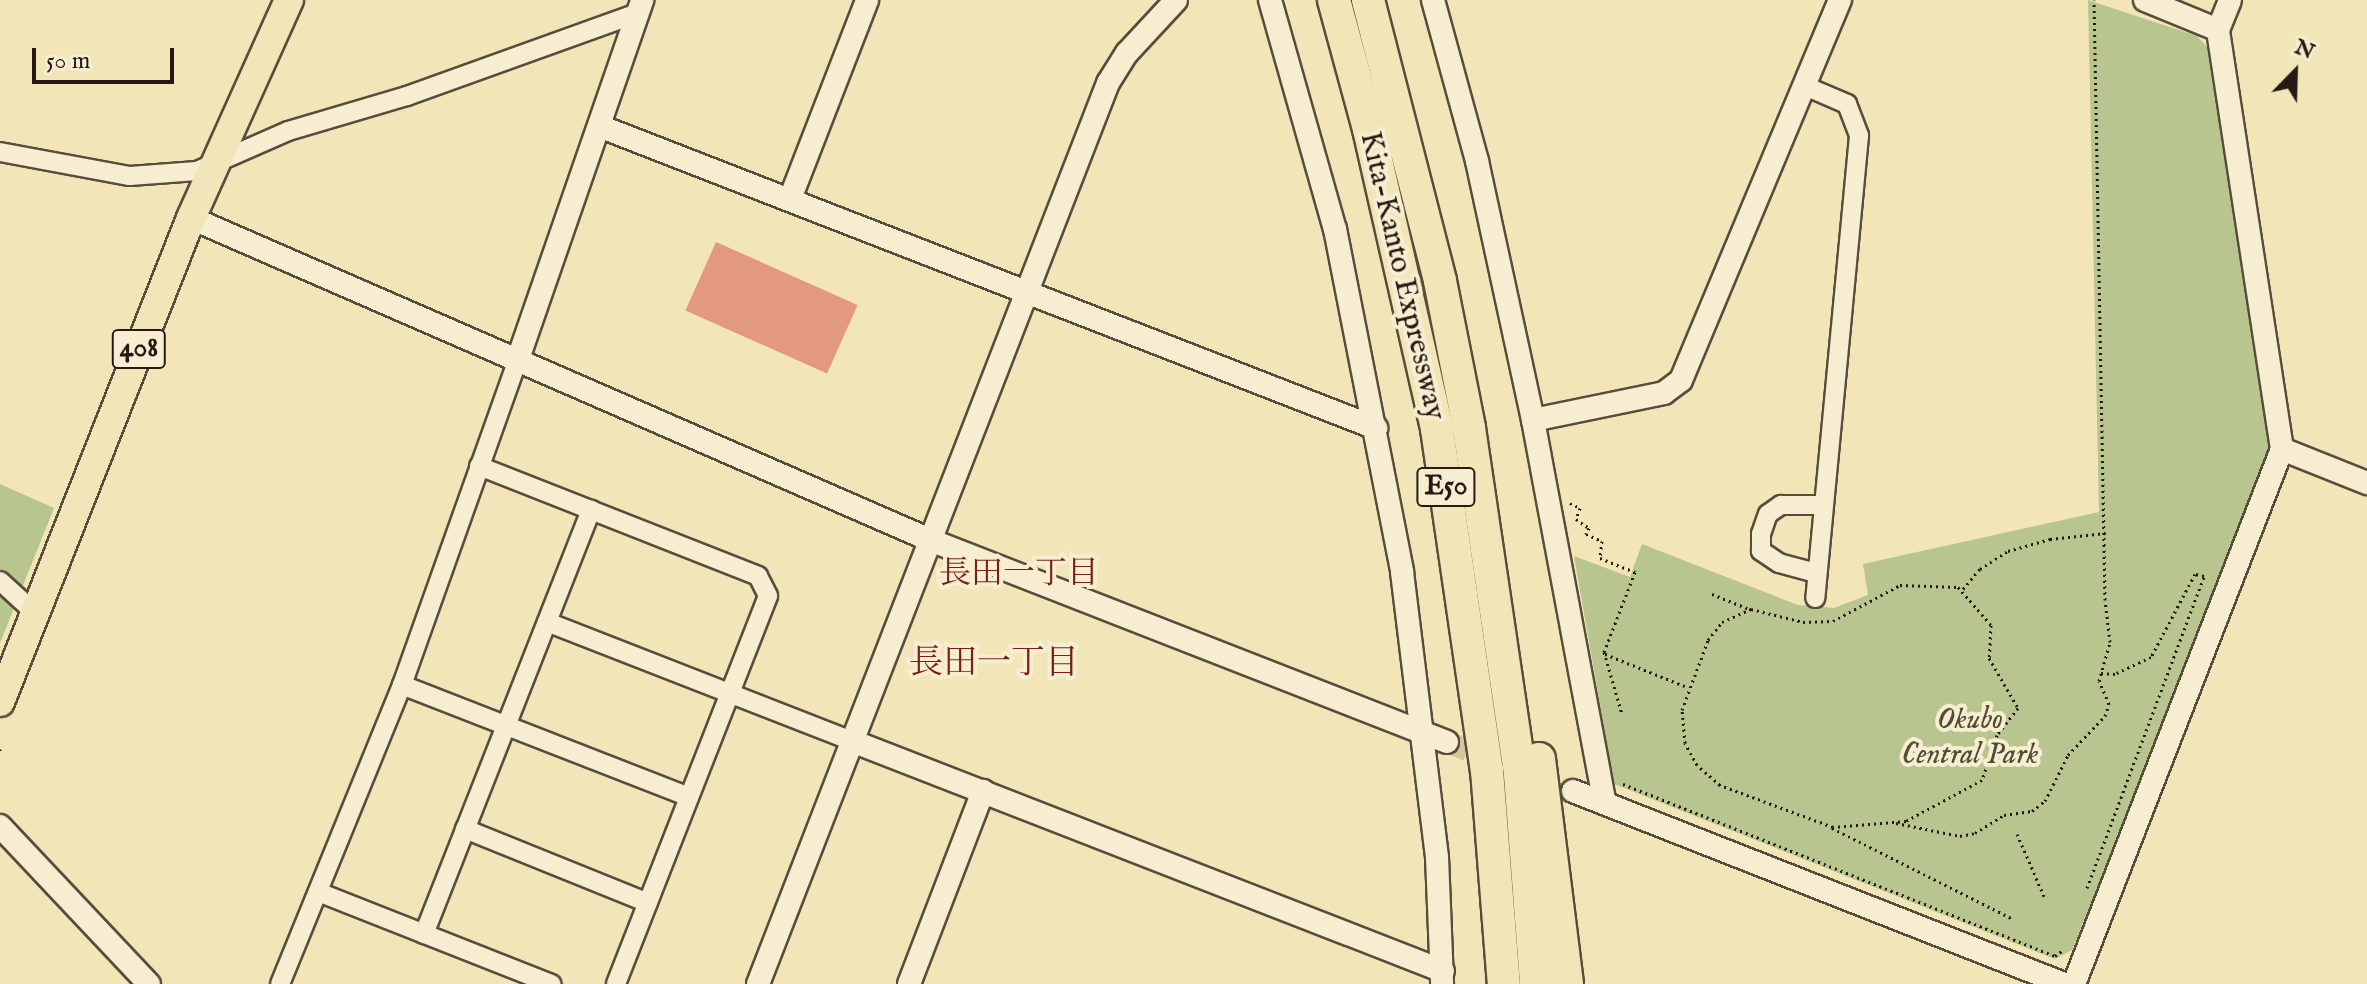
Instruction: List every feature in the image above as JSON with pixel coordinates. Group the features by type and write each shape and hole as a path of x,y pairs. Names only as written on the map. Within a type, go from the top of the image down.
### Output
{"highway":[{"name":"408","path":"0,702 191,218 289,0"},
{"name":"Kita-Kanto Expressway","path":"1334,0 1369,129 1437,429 1487,770 1504,984"},
{"name":"Kita-Kanto Expressway","path":"1368,0 1440,281 1469,428 1520,775 1536,984"},
{"path":"1469,428 1515,616 1567,984"}],"street":[{"path":"790,199 867,0"},
{"path":"758,984 1108,83 1133,45 1176,0"},
{"path":"547,622 983,791 1442,977 1437,857 1402,572 1335,229 1270,0"},
{"path":"1433,0 1477,161 1533,420 1605,803"},
{"path":"1533,420 1664,393 1681,380 1840,0"},
{"path":"2145,0 2218,30"},
{"path":"2074,984 2282,449 2218,30 2230,0"},
{"path":"0,152 130,176 197,171 288,131 407,96 640,6"},
{"path":"280,984 402,685 640,6"},
{"path":"1805,86 1847,104 1856,117 1859,136 1821,505 1815,598"},
{"path":"599,126 1376,428"},
{"path":"191,218 930,540 1447,742"},
{"path":"2282,449 2367,483"},
{"path":"479,466 758,576 768,596 616,984"},
{"path":"1816,573 1779,563 1761,551 1761,534 1768,514 1781,505 1821,505"},
{"path":"424,934 591,510"},
{"path":"0,581 35,613"},
{"path":"402,685 689,797"},
{"path":"909,984 983,791"},
{"path":"1573,791 2064,984"},
{"path":"0,826 149,984"},
{"path":"465,829 648,903"},
{"path":"318,892 551,984"}],"path":[{"path":"1829,826 1896,823 1960,836 2045,801 2068,755 2105,716 2109,704 2100,673 2110,642 2094,0"},
{"path":"1547,494 1571,498 1569,503 1580,508 1576,519 1589,528 1586,534 1602,541 1600,558 1635,572 1605,654 1622,714"},
{"path":"1962,589 1980,569 2008,551 2050,539 2106,533"},
{"path":"2087,888 2204,576 2195,574 2151,657 2115,674 2100,673"},
{"path":"1712,594 1751,609 1803,622 1833,621 1900,585 1962,589 1991,625 1989,658 2018,708 1997,735 1982,780 1896,823"},
{"path":"1751,609 1732,615 1715,630 1687,687 1681,719 1685,743 1708,776 1829,826 2013,919"},
{"path":"1605,654 1687,687"},
{"path":"1620,773 1625,785 1661,801 2055,956 2063,950"},
{"path":"2017,834 2044,896"}],"green space":[{"name":"Okubo Central Park","path":"2088,0 2197,36 2211,51 2274,451 2072,950 2055,959 1614,784 1574,556 1630,577 1642,544 1798,605 1834,608 1868,595 1863,564 2099,512"},
{"path":"0,484 54,508 0,643"}],"building":[{"path":"716,242 858,305 827,374 685,311"}],"tunnel":[{"path":"1447,742 1495,761"}],"district":[{"name":"長田一丁目","path":"1019,575"},
{"name":"長田一丁目","path":"994,664"}]}
